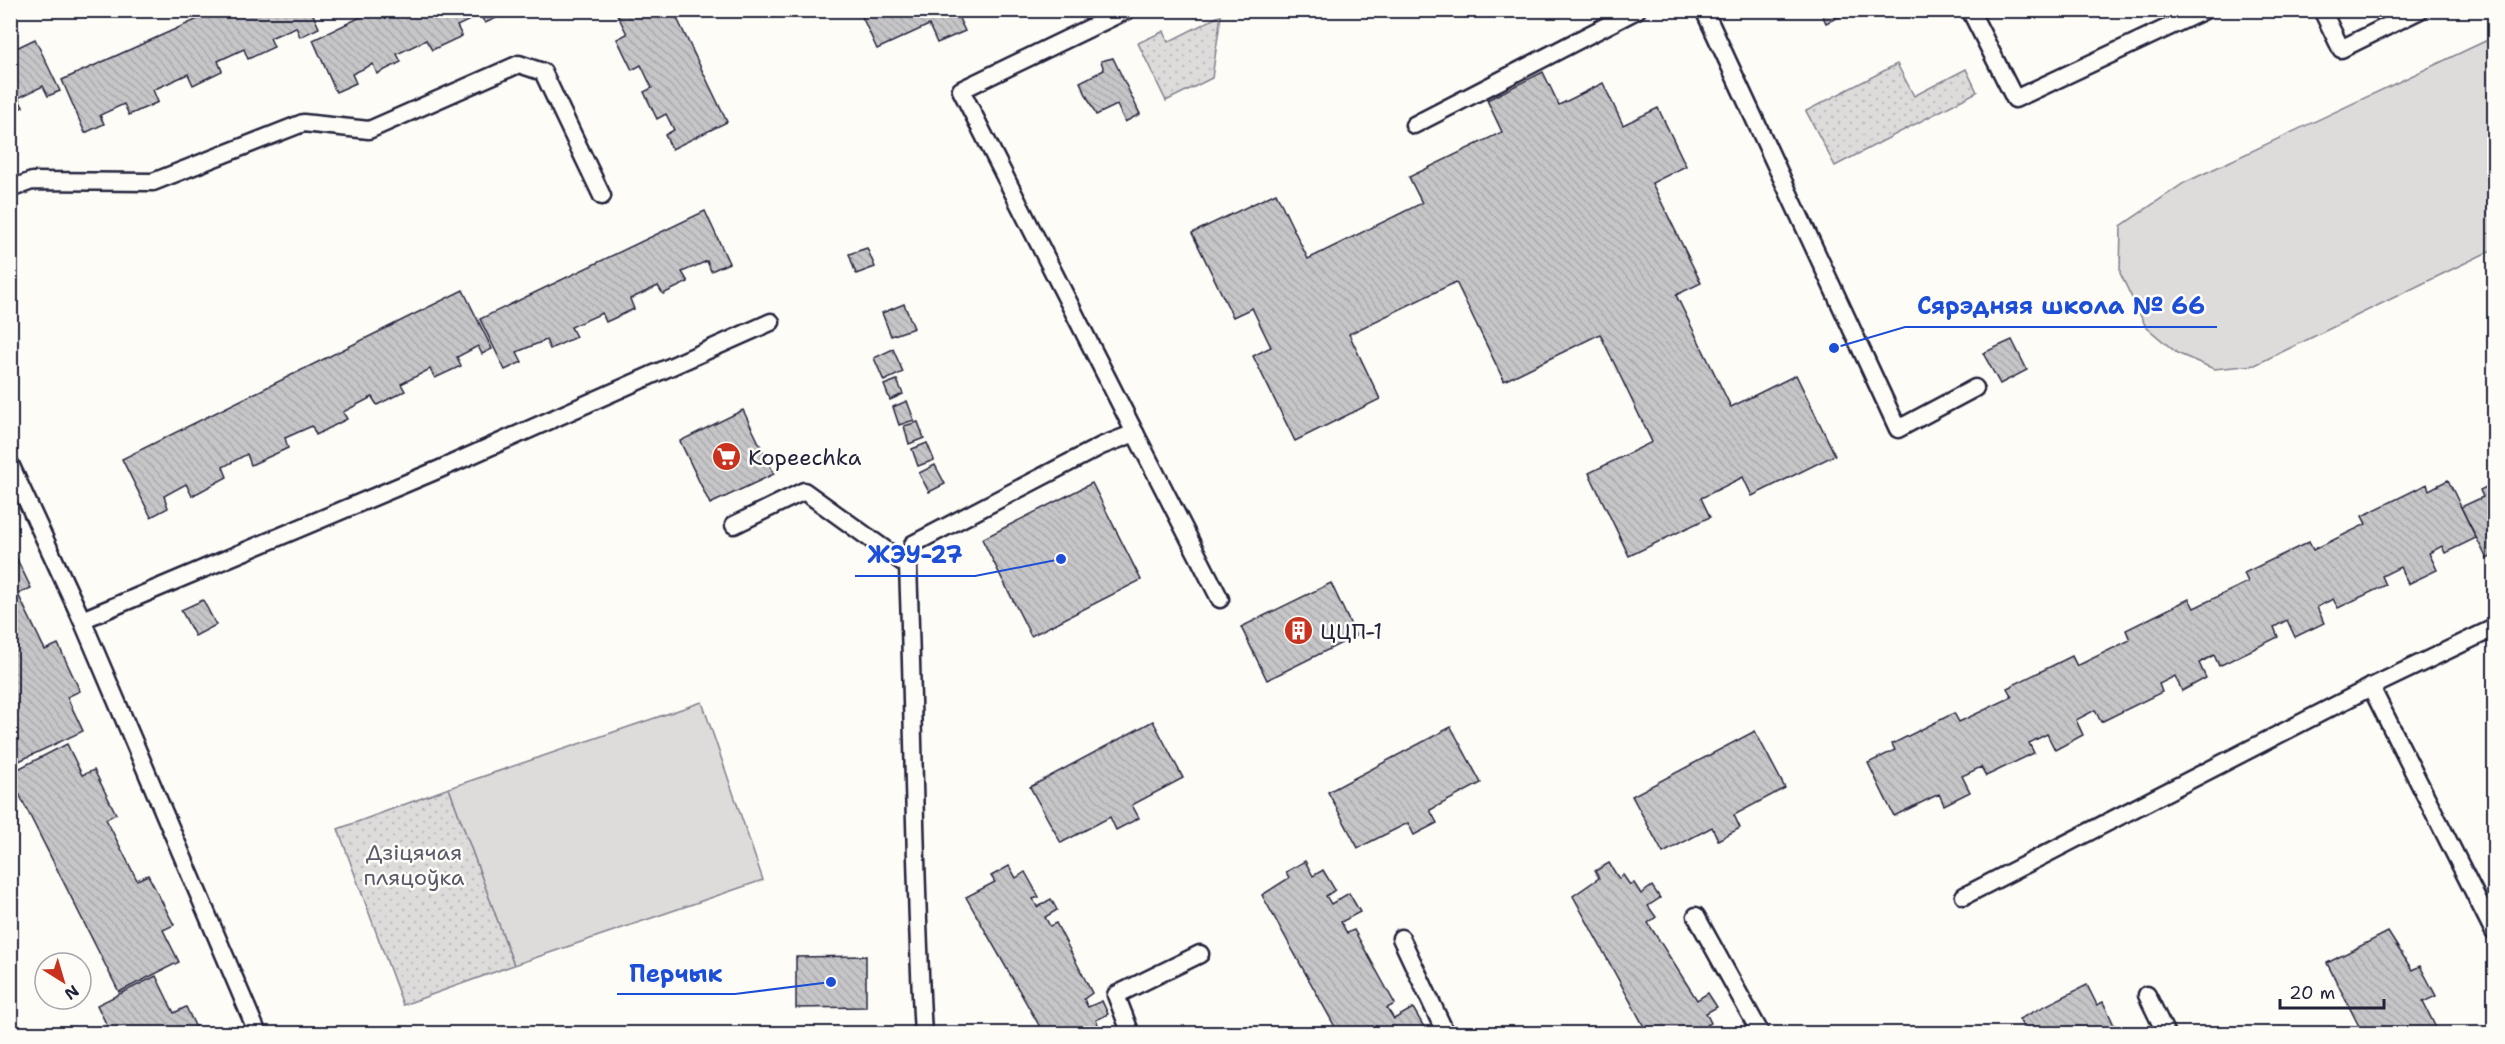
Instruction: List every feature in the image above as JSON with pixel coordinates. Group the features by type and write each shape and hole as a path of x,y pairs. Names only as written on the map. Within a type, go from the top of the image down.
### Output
{"lane":[{"path":"1128,10 962,90 1220,599"},
{"path":"1414,125 1637,10"},
{"path":"1704,10 1898,429 1975,388"},
{"path":"1970,10 2015,99 2205,10"},
{"path":"2322,10 2341,49 2420,10"},
{"path":"10,189 32,181 153,182 303,123 369,130 519,64 543,72 602,196"},
{"path":"82,620 440,469 771,322"},
{"path":"923,1034 917,936 915,752 908,566 913,543 1101,446 1135,433"},
{"path":"10,464 82,620 258,1034"},
{"path":"734,525 804,491 908,566"},
{"path":"1964,896 2371,687 2494,628"},
{"path":"2371,687 2494,932"},
{"path":"1696,916 1761,1034"},
{"path":"1401,938 1446,1034"},
{"path":"1131,1034 1116,995 1200,954"},
{"path":"2147,995 2166,1034"}],"green space":[{"path":"1221,15 1212,78 1166,101 1138,43 1164,31 1168,42"},
{"path":"2494,37 2494,249 2255,365 2214,369 2177,353 2146,327 2120,273 2121,226 2184,183"},
{"path":"1897,64 1914,96 1966,69 1977,92 1835,166 1806,111"},
{"path":"702,702 763,880 514,965 449,788"},
{"name":"Дзіцячая пляцоўка","path":"449,788 514,965 403,1005 338,829"}],"building":[{"path":"218,10 311,10 319,28 300,37 296,27 270,38 274,47 248,59 244,49 218,61 222,71 193,85 188,74 153,90 158,102 129,115 124,104 100,115 104,124 85,133 62,80"},
{"path":"375,10 512,11 485,23 480,15 457,26 462,36 432,50 426,40 397,54 401,62 377,74 373,64 352,74 356,83 336,92 313,40"},
{"path":"615,10 673,10 727,122 672,149 665,135 674,130 666,114 657,119 644,92 652,88 641,65 632,70 617,39 627,34"},
{"path":"859,10 959,10 956,12 965,31 937,43 929,25 877,49"},
{"path":"1820,10 1853,10 1826,23"},
{"path":"35,39 60,91 48,96 43,86 18,98 23,107 10,113 10,51"},
{"path":"1113,58 1140,114 1125,122 1117,105 1096,115 1080,82 1104,70 1101,61"},
{"path":"1543,72 1559,105 1603,83 1623,125 1658,108 1686,166 1652,183 1701,283 1676,295 1731,407 1796,375 1835,455 1752,496 1743,477 1701,498 1710,517 1629,556 1589,473 1652,442 1600,334 1504,381 1456,282 1349,334 1380,399 1295,441 1253,356 1271,347 1252,308 1233,317 1192,233 1276,193 1308,259 1422,203 1409,177 1502,132 1487,100"},
{"path":"705,211 729,263 711,271 707,261 682,272 688,282 663,294 658,286 630,299 634,309 606,322 602,313 571,327 576,337 550,349 546,340 517,352 522,362 505,370 480,319"},
{"path":"867,248 875,267 856,274 849,254"},
{"path":"463,290 492,349 482,354 478,346 457,357 461,366 435,378 430,369 401,384 405,391 377,405 372,397 343,412 347,419 316,435 312,426 285,438 288,448 251,465 247,454 223,467 227,477 192,496 186,484 164,496 168,508 151,517 122,459"},
{"path":"904,304 914,328 891,336 882,313"},
{"path":"2012,340 2027,370 2000,384 1983,353"},
{"path":"893,349 903,372 884,381 874,358"},
{"path":"897,380 903,394 890,400 884,385"},
{"path":"907,401 914,420 899,425 893,407"},
{"name":"Kopeechka","path":"743,410 774,474 710,504 680,441"},
{"path":"918,422 924,438 909,444 904,426"},
{"path":"927,443 934,460 918,466 912,449"},
{"path":"935,465 945,484 929,492 919,473"},
{"path":"2448,480 2476,538 2445,553 2442,546 2429,553 2437,570 2408,584 2400,567 2382,576 2386,585 2338,608 2333,599 2317,607 2324,623 2295,637 2287,620 2274,627 2278,637 2219,666 2214,655 2199,663 2206,678 2182,691 2175,676 2159,684 2162,692 2101,722 2095,710 2076,720 2083,735 2055,750 2047,734 2029,743 2034,753 1986,776 1981,767 1962,776 1970,792 1944,805 1939,794 1894,816 1868,763 1895,750 1892,744 1954,713 1959,722 2012,697 2007,688 2072,656 2077,666 2130,640 2126,630 2189,599 2194,608 2248,582 2244,573 2309,542 2313,550 2366,524 2362,516 2427,484 2429,490"},
{"path":"1092,483 1141,580 1031,636 982,539"},
{"path":"2494,483 2494,555 2487,559 2461,507 2483,497 2480,490"},
{"path":"10,545 31,588 18,594 45,650 58,644 80,691 67,697 83,731 19,761 10,742"},
{"name":"ЦЦП-1","path":"1331,583 1356,636 1267,680 1241,627"},
{"path":"203,600 216,625 195,636 181,610"},
{"path":"1153,721 1183,778 1132,805 1139,818 1116,830 1110,817 1061,843 1030,787"},
{"path":"1451,727 1481,783 1430,810 1437,823 1414,835 1408,823 1358,848 1328,792"},
{"path":"1755,731 1785,788 1734,815 1740,828 1718,840 1712,827 1663,853 1632,796"},
{"path":"67,744 82,775 94,770 116,814 106,819 137,880 148,875 174,925 163,930 179,962 119,992 10,776 10,773"},
{"path":"1305,861 1313,876 1323,870 1335,890 1326,896 1331,904 1349,893 1360,912 1341,922 1347,933 1354,930 1395,1004 1387,1008 1394,1019 1413,1008 1424,1027 1413,1034 1339,1034 1262,895 1289,878 1286,872"},
{"path":"1609,863 1619,879 1623,875 1630,885 1634,883 1641,894 1652,886 1660,898 1648,906 1656,917 1648,923 1697,1000 1708,993 1717,1007 1706,1013 1711,1023 1707,1025 1712,1034 1648,1034 1573,896 1599,878 1595,871"},
{"path":"1009,866 1016,878 1025,872 1039,897 1033,899 1037,907 1051,899 1057,910 1045,917 1050,926 1056,923 1092,993 1084,999 1088,1007 1102,1001 1108,1014 1096,1020 1101,1030 1107,1027 1110,1034 1044,1034 966,897 995,882 991,876"},
{"path":"2388,932 2412,970 2420,966 2436,996 2423,1002 2439,1034 2363,1034 2327,963"},
{"path":"866,956 866,1007 796,1008 796,957"},
{"path":"156,976 174,1013 186,1007 199,1034 111,1034 97,1005"},
{"path":"2087,985 2097,1005 2103,1002 2115,1027 2110,1030 2112,1034 2027,1034 2019,1019"}],"place":[{"name":"Сярэдняя школа № 66","path":"1834,348"},
{"name":"Kopeechka","path":"727,457"},
{"name":"ЖЭУ-27","path":"1061,559"},
{"name":"ЦЦП-1","path":"1299,631"},
{"name":"Перчык","path":"831,982"}]}
